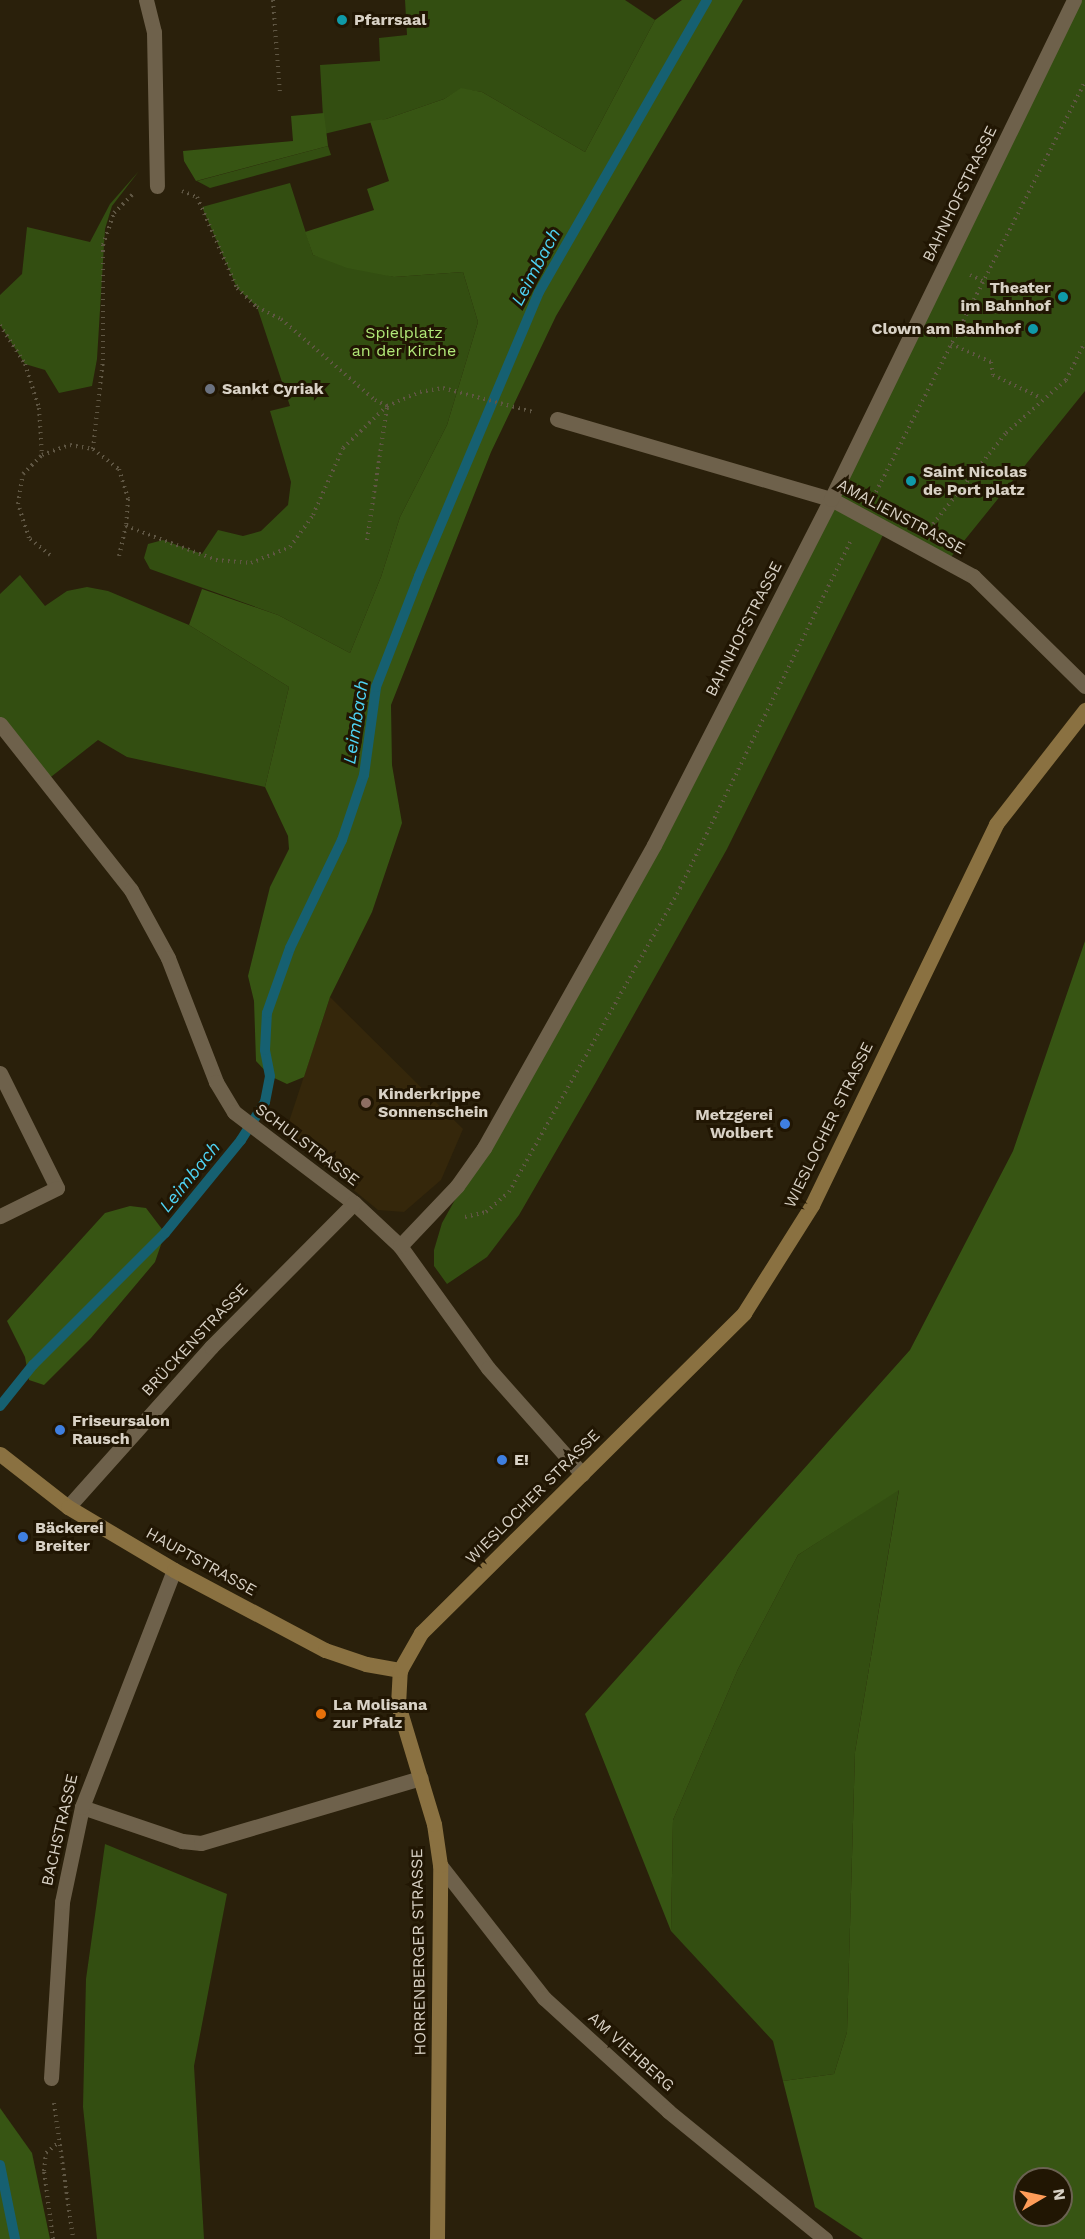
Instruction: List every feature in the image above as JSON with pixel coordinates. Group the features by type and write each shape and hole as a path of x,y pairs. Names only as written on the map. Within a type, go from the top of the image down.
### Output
{"main road":[{"name":"WIESLOCHER STRASSE","path":"400,1670 422,1633 744,1313 812,1204 996,824 1085,710"},
{"name":"HAUPTSTRASSE","path":"0,1454 68,1507 174,1570 325,1650 366,1664 400,1670"},
{"name":"HORRENBERGER STRASSE","path":"400,1670 398,1705 434,1824 440,1865 437,2239"}],"street":[{"path":"146,0 154,32 157,186"},
{"name":"BAHNHOFSTRASSE","path":"400,1246 456,1186 484,1148 654,845 831,499 1074,0"},
{"name":"AMALIENSTRASSE","path":"557,420 831,499 974,576 1085,686"},
{"name":"SCHULSTRASSE","path":"0,723 131,890 168,958 216,1082 234,1112 354,1203 400,1246 488,1368 582,1474"},
{"path":"0,1073 57,1188 0,1216"},
{"name":"BRÜCKENSTRASSE","path":"68,1507 211,1347 354,1203"},
{"name":"BACHSTRASSE","path":"51,2078 62,1902 82,1807 174,1570"},
{"path":"82,1807 182,1841 201,1843 420,1778"},
{"name":"AM VIEHBERG","path":"440,1865 544,1998 668,2111 816,2236"}],"path":[{"path":"273,0 280,94"},
{"path":"508,1192 680,888 864,516 1085,81"},
{"path":"93,449 103,360 103,244 114,213 137,190 167,184 197,197 237,288 387,406"},
{"path":"0,324 25,364 39,408 42,455"},
{"path":"916,545 1006,433 1041,398 1066,380 1085,342"},
{"path":"951,344 991,362 993,375 1041,398"},
{"path":"126,526 216,560 251,563 290,547 313,515 343,448 387,406 420,392 443,388 471,393 557,420"},
{"path":"367,540 387,406"},
{"path":"50,555 29,538 18,504 23,474 42,455 70,445 93,449 119,469 128,499 126,526 118,556"},
{"path":"51,2078 73,2239"},
{"path":"53,2239 44,2171 46,2153 59,2142"}],"shaded area":[{"name":"Kinderkrippe Sonnenschein","path":"330,997 463,1129 441,1180 404,1212 378,1210 285,1134"}],"green space":[{"path":"405,0 625,0 655,20 585,152 482,92 461,89 444,99 386,119 324,134 320,65 380,61 379,38 407,35"},
{"path":"682,0 743,0 556,316 491,452 391,705 392,765 402,823 372,912 330,997 304,1077 287,1084 270,1076 256,1061 254,1001 248,976 270,887 289,849 288,836 265,787 289,687 189,625 202,589 278,615 350,653 381,577 400,517 447,425 478,322 463,272 394,277 347,268 313,255 305,232 374,210 367,189 389,181 370,121 386,119 444,99 461,88 482,92 585,152 655,20"},
{"path":"1074,0 1085,0 1085,391 947,562 886,529 727,849 519,1215 487,1257 447,1284 434,1266 434,1250 442,1223 654,845"},
{"path":"324,113 328,146 196,181 184,161 183,151 293,141 291,116"},
{"path":"328,146 331,155 210,188 197,181"},
{"path":"139,171 112,206 105,229 97,359 92,386 59,393 45,370 25,364 0,325 0,295 22,274 27,227 90,242 110,204"},
{"name":"Spielplatz an der Kirche","path":"290,183 313,255 394,277 463,272 478,322 447,425 400,517 381,577 350,653 278,615 150,569 144,558 148,544 163,540 202,554 218,530 243,536 261,531 288,505 291,482 270,411 290,406 257,307 237,288 202,207"},
{"path":"20,575 45,606 67,591 87,587 108,591 189,625 289,687 265,787 127,757 98,740 47,780 0,724 0,594"},
{"path":"1085,941 1085,2239 863,2239 815,2207 783,2081 834,2074 847,2032 855,1752 899,1490 798,1555 738,1669 673,1820 671,1931 585,1714 910,1350 1013,1151"},
{"path":"130,1206 146,1208 165,1233 155,1262 91,1338 44,1385 29,1380 25,1357 7,1321 105,1213"},
{"path":"899,1489 855,1752 847,2032 834,2074 783,2081 773,2041 671,1931 673,1820 738,1669 798,1555"},
{"path":"105,1844 227,1894 194,2066 204,2239 97,2239 83,2107 86,1979"},
{"path":"0,2108 32,2153 50,2239 0,2239"}],"waterway":[{"name":"Leimbach","path":"0,1406 33,1365 165,1233 241,1140 265,1102 270,1076 265,1050 267,1013 290,948 342,840 364,775 376,687 419,576 539,292 707,0"},
{"name":"Leimbach","path":"0,2165 15,2239"}],"place":[{"name":"Pfarrsaal","path":"342,20"},
{"name":"Theater im Bahnhof","path":"1063,297"},
{"name":"Clown am Bahnhof","path":"1033,329"},
{"name":"Sankt Cyriak","path":"210,389"},
{"name":"Saint Nicolas de Port platz","path":"911,481"},
{"name":"Kinderkrippe Sonnenschein","path":"366,1103"},
{"name":"Metzgerei Wolbert","path":"785,1124"},
{"name":"Friseursalon Rausch","path":"60,1430"},
{"name":"E!","path":"502,1460"},
{"name":"Bäckerei Breiter","path":"23,1537"},
{"name":"La Molisana zur Pfalz","path":"321,1714"}]}
